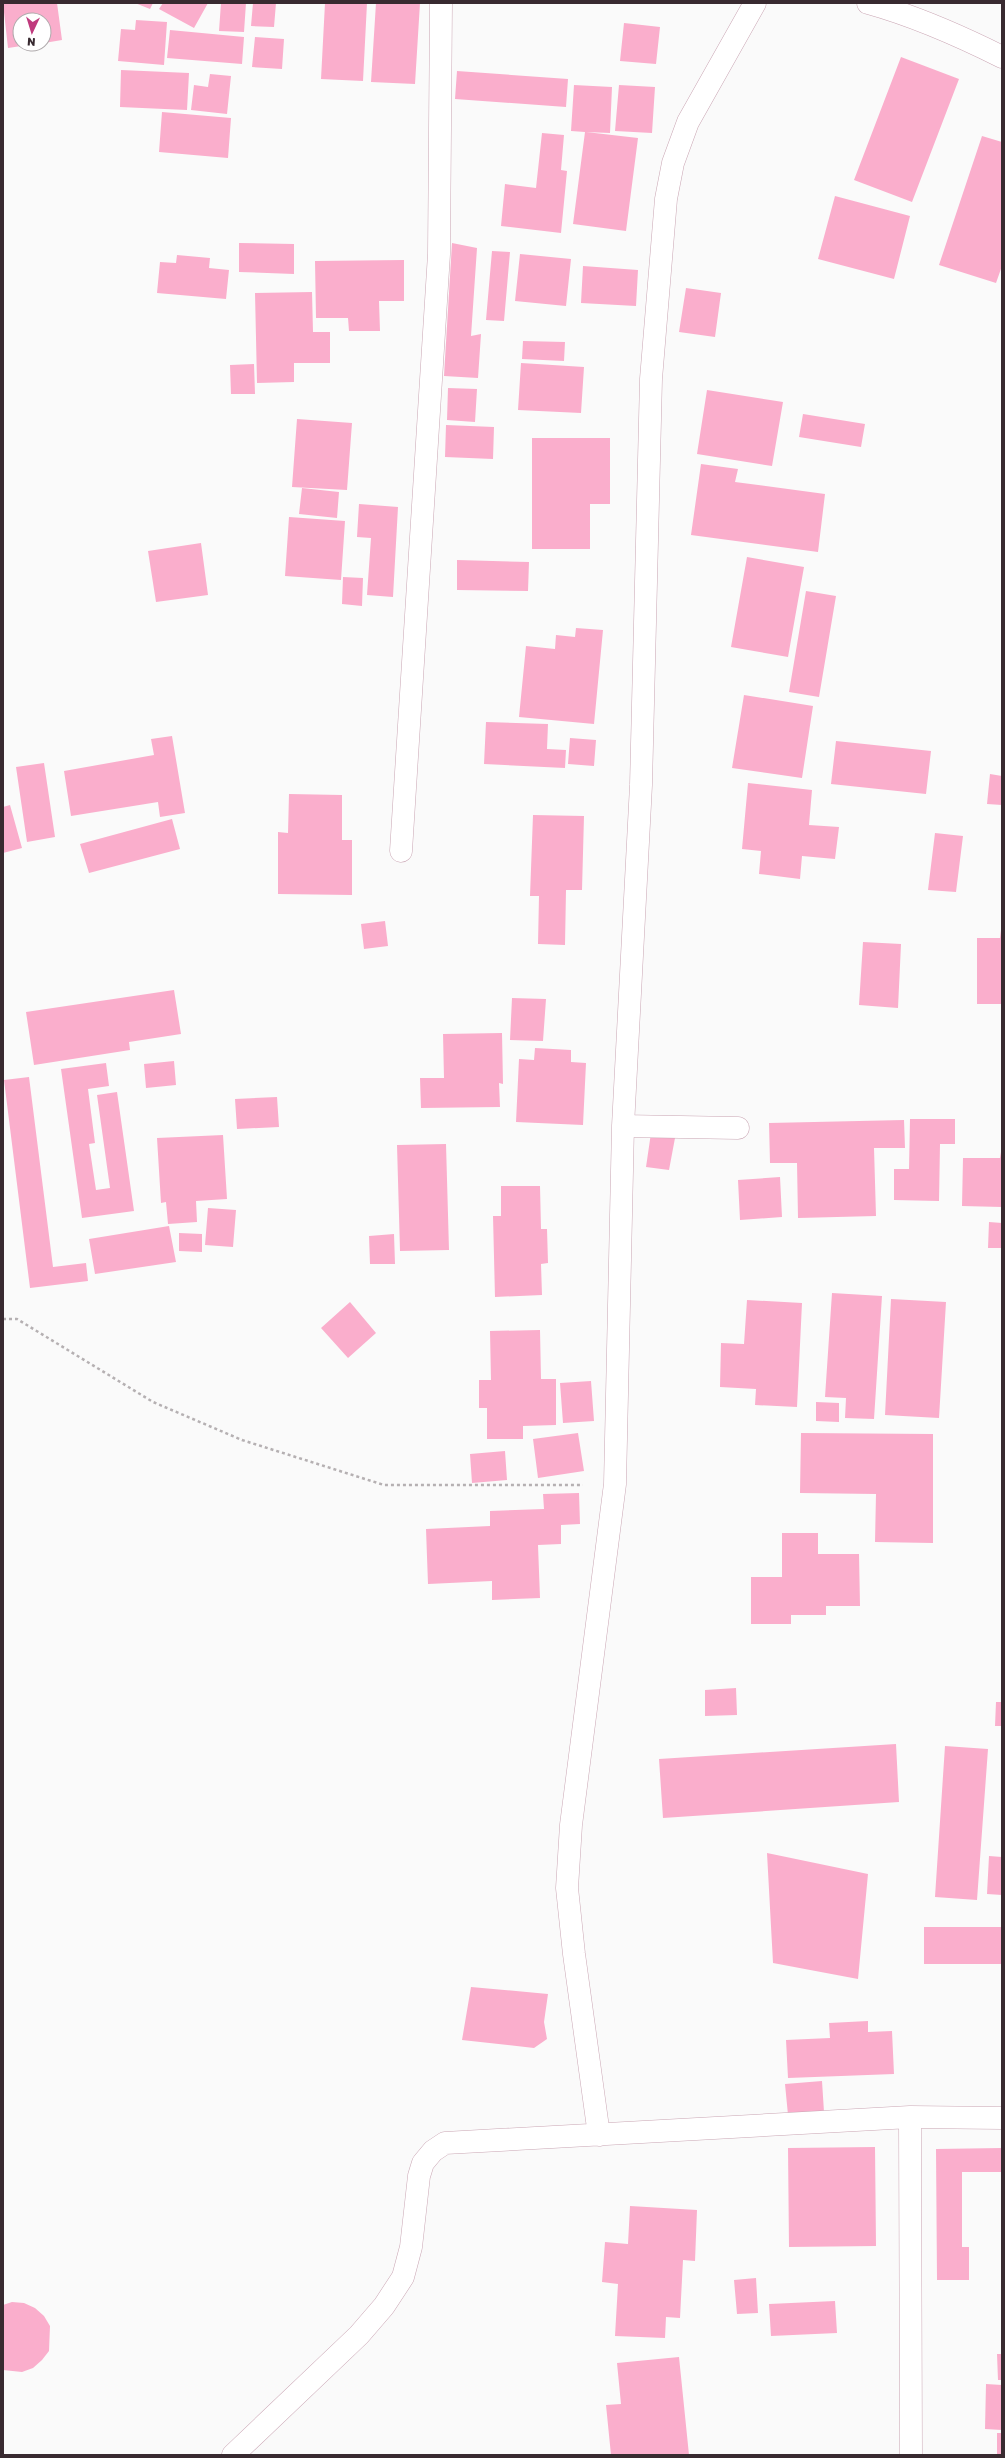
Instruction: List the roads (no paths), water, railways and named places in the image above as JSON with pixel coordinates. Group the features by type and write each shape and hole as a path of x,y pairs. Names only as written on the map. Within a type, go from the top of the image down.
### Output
{"street":[{"path":"401,851 439,254 441,3"},
{"path":"599,2135 574,1954 567,1888 571,1825 615,1484 622,1126 641,786 651,379 666,199 673,163 688,122 755,3"},
{"path":"868,3 907,14 959,35 1002,57"},
{"path":"622,1126 738,1128"},
{"path":"910,2117 911,2455"},
{"path":"233,2455 359,2335 384,2306 402,2277 411,2248 418,2176 423,2163 433,2151 445,2143 910,2117 1002,2118"}]}
